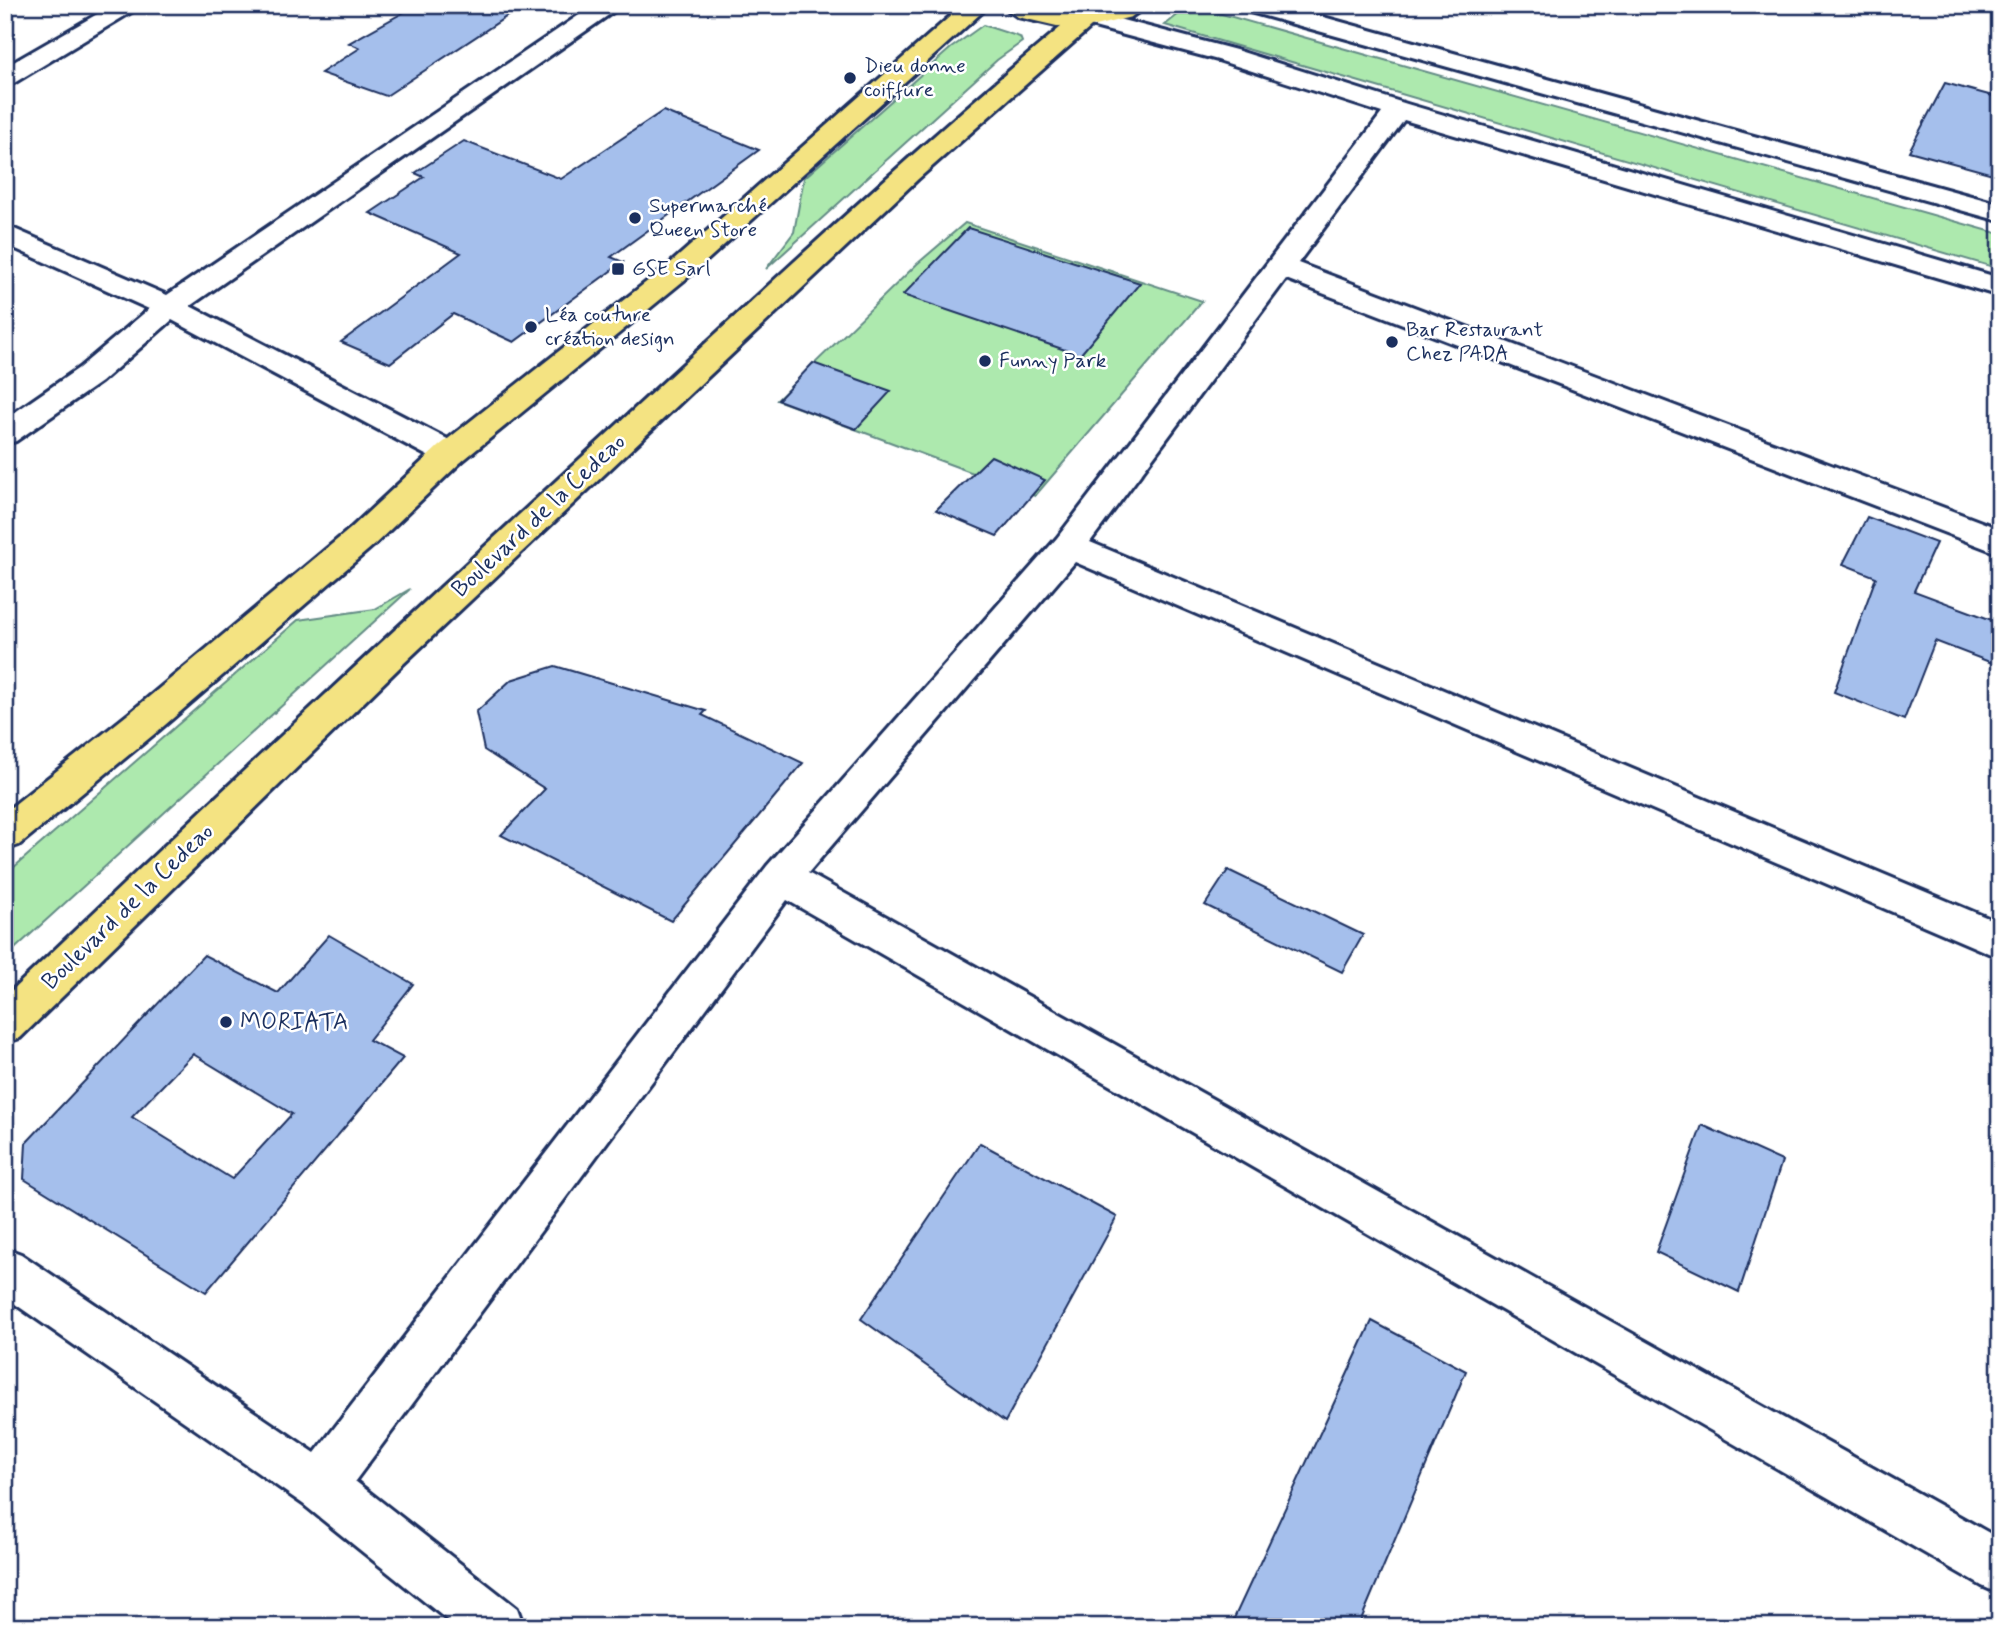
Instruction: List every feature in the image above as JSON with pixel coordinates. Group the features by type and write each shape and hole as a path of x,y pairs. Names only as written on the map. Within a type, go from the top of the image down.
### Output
{"main road":[{"path":"5,834 145,721 362,537 450,454 682,267 978,5"},
{"path":"1013,5 1038,16 1088,20 1121,13 1136,5"},
{"name":"Boulevard de la Cedeao","path":"5,1025 456,593 707,359 1021,73 1088,20"}],"street":[{"path":"5,78 131,5"},
{"path":"5,434 90,375 169,307 611,5"},
{"path":"1252,5 2000,213"},
{"path":"1088,20 1227,55 1398,110 2000,287"},
{"path":"321,1486 781,877 1069,546 1398,110"},
{"path":"5,233 169,307 450,454"},
{"path":"1279,266 2000,542"},
{"path":"1069,546 2000,942"},
{"path":"781,877 2000,1568"},
{"path":"5,1270 321,1486 498,1627"}],"green space":[{"path":"1190,5 2000,234 2000,269 1165,25"},
{"path":"983,25 1020,37 1022,42 997,60 766,269 794,232 804,178 951,48"},
{"path":"965,223 1202,301 1035,496 777,400 917,264"},
{"path":"410,589 5,958 5,875 298,620 375,609"}],"building":[{"path":"417,5 524,5 386,96 321,73 360,48 349,43"},
{"path":"1945,83 2000,98 2000,176 1909,151"},
{"path":"663,111 759,150 611,257 623,262 514,342 453,314 390,363 341,342 461,253 370,213 424,177 415,173 464,141 561,179"},
{"path":"968,228 1140,283 1080,355 903,295"},
{"path":"813,363 891,391 856,429 778,400"},
{"path":"991,456 1045,480 997,536 936,510"},
{"path":"1867,517 1936,543 1914,591 2000,623 2000,666 1935,641 1904,720 1834,692 1876,577 1843,564"},
{"path":"555,666 706,711 702,715 803,763 671,921 501,835 545,789 484,750 476,712 511,680"},
{"path":"1228,870 1363,935 1342,972 1205,905"},
{"path":"329,935 413,984 369,1040 403,1058 206,1292 24,1179 26,1143 204,955 278,993","holes":["193,1054 292,1114 232,1179 132,1117"]},
{"path":"1702,1125 1782,1161 1739,1292 1656,1252"},
{"path":"980,1143 1117,1217 1005,1422 861,1319"},
{"path":"1372,1321 1466,1371 1358,1627 1230,1627"}],"place":[{"name":"Dieu donne coiffure","path":"850,78"},
{"name":"Supermarché Queen Store","path":"635,218"},
{"name":"GSE Sarl","path":"618,269"},
{"name":"Léa couture création design","path":"531,327"},
{"name":"Bar Restaurant Chez PADA","path":"1392,342"},
{"name":"Funny Park","path":"985,361"},
{"name":"MORIATA","path":"226,1022"}]}
